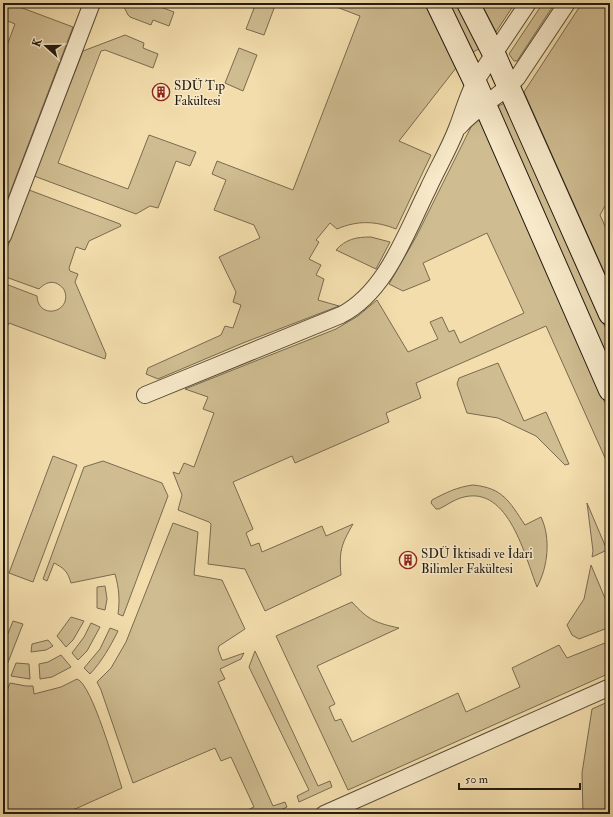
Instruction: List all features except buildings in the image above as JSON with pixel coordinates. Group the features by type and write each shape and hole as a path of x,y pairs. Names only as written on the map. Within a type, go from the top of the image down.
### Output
{"street":[{"path":"3,236 92,3"},
{"path":"437,3 474,82 610,390"},
{"path":"468,3 494,54 610,314"},
{"path":"145,395 332,319 356,306 376,285 393,258 457,129 474,82 528,3"},
{"path":"457,129 469,115 509,87 517,78 567,3"},
{"path":"324,814 610,687"}],"shaded area":[{"path":"3,3 9,3 73,27 3,211 3,56 15,24 3,19"},
{"path":"122,3 150,3 174,12 169,26 153,20 151,25 130,17"},
{"path":"256,3 276,3 264,35 246,29"},
{"path":"326,3 426,3 456,68 399,141 431,155 396,229 381,224 360,223 337,229 330,223 316,240 319,242 309,259 321,265 316,275 324,279 318,300 339,306 243,343 158,379 146,374 148,368 221,335 225,326 233,328 241,305 233,302 236,292 219,257 260,238 254,225 214,210 226,180 212,174 217,161 293,190 360,16"},
{"path":"447,3 457,3 479,49 471,53"},
{"path":"481,3 515,3 496,32"},
{"path":"543,3 555,3 517,61 514,61 509,54"},
{"path":"582,3 610,3 610,197 600,215 610,237 610,285 524,92"},
{"path":"125,35 144,43 143,48 158,54 153,68 105,50 101,51 58,163 128,189 149,135 196,152 190,166 176,161 158,208 150,206 136,214 34,176 83,51"},
{"path":"239,48 257,55 243,91 225,83"},
{"path":"506,102 610,338 610,365 497,107"},
{"path":"477,115 610,414 610,469 546,326 416,383 421,398 386,413 389,422 295,463 292,456 233,482 253,529 246,533 251,546 259,543 262,552 322,526 326,536 353,524 342,548 340,560 341,575 265,611 245,569 208,564 211,524 178,510 182,495 173,472 179,474 184,463 194,467 214,413 203,409 208,397 185,389 336,329 358,316 377,300 408,352 438,339 430,322 442,317 449,332 454,330 460,343 524,313 487,233 423,263 430,280 403,291 389,284 416,237"},
{"path":"29,190 120,224 121,226 89,241 85,250 76,247 69,268 70,271 78,274 75,282 106,354 105,359 9,323 3,335 3,283 37,296 39,304 48,311 59,309 66,299 64,289 56,283 47,283 39,289 3,276 3,259"},
{"path":"371,237 390,242 376,269 336,250 344,243 352,239"},
{"path":"498,363 524,421 546,412 569,464 565,465 536,436 498,418 467,413 457,384 459,378"},
{"path":"53,456 77,465 33,582 9,573"},
{"path":"103,461 162,483 168,496 123,616 118,614 119,594 115,574 71,583 65,571 54,563 47,581 43,579 84,467"},
{"path":"473,485 492,489 504,497 525,525 541,517 546,534 547,552 544,571 537,587 513,527 504,513 493,502 480,496 464,497 439,509 436,509 431,503 432,500 446,493 462,487"},
{"path":"587,503 607,550 592,557 593,551"},
{"path":"173,523 198,532 194,575 222,580 245,629 219,646 218,649 222,660 244,653 241,659 220,669 225,679 218,682 273,806 285,802 287,807 272,814 241,814 254,807 231,757 221,761 215,748 133,783 97,682 111,668 126,642"},
{"path":"591,565 610,610 610,627 579,639 572,635 567,625 584,599"},
{"path":"105,586 107,599 105,610 97,608 97,587"},
{"path":"352,602 373,620 399,628 317,666 335,704 329,707 335,721 341,719 352,742 458,693 466,712 520,687 512,668 559,645 567,658 610,641 610,673 348,790 276,636"},
{"path":"71,617 84,621 73,640 66,647 57,636"},
{"path":"13,621 23,624 3,675 3,646"},
{"path":"91,623 100,627 87,651 78,660 72,653 84,637"},
{"path":"110,628 118,631 106,654 90,674 84,668 100,649"},
{"path":"48,640 53,646 46,650 31,652 32,644"},
{"path":"255,651 318,786 330,781 332,787 299,802 297,796 309,790 249,667"},
{"path":"61,655 71,667 52,677 40,679 39,664 48,662"},
{"path":"16,663 29,664 30,679 11,676"},
{"path":"77,679 83,684 90,696 103,729 122,788 64,814 3,814 3,701 10,683 33,686 34,694 61,687"},
{"path":"610,701 610,814 583,814 582,773 592,709"}],"place":[{"name":"SDÜ Tıp Fakültesi","path":"161,92"},
{"name":"SDÜ İktisadi ve İdari Bilimler Fakültesi","path":"408,560"}]}
